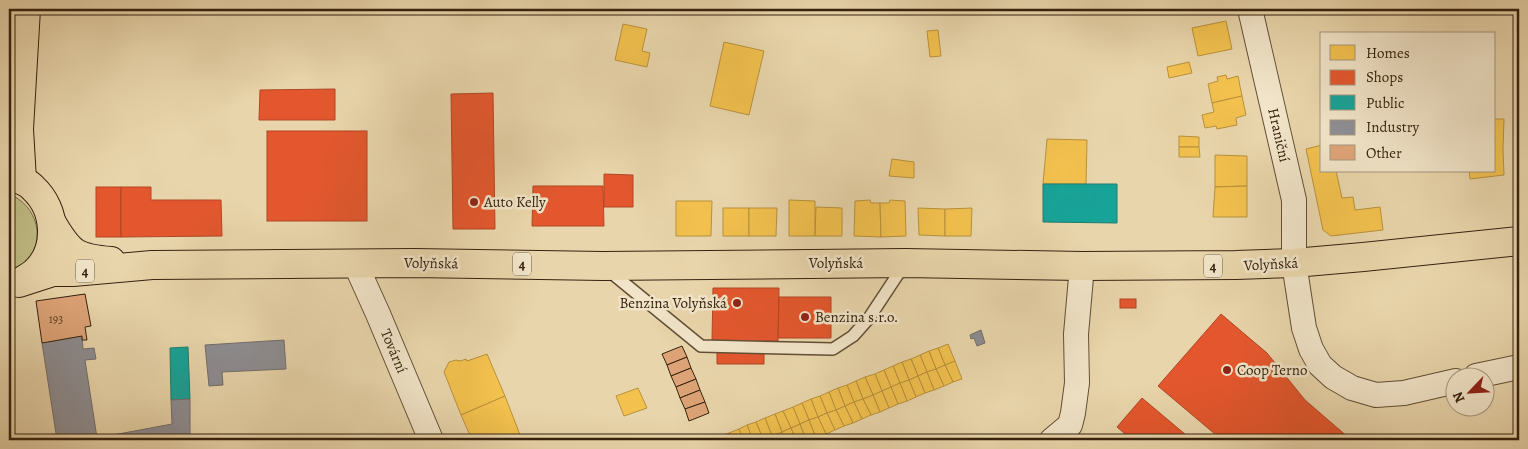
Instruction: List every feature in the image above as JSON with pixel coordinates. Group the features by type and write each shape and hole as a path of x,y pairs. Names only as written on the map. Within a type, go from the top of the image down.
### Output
{"main road":[{"path":"9,15 10,9"},
{"name":"4","path":"14,284 35,272 46,257 52,239 52,224 46,202 33,187 15,178 26,9"},
{"name":"Volyňská","path":"52,224 60,238 77,255 88,259 152,265"},
{"name":"Volyňská","path":"14,284 53,272 152,265 414,263 603,266 906,263 1236,266 1294,263 1519,241"}],"street":[{"name":"Hraniční","path":"1250,9 1294,200 1294,263 1304,328 1311,349 1320,365 1333,377 1352,388 1376,395 1404,393 1446,383"},
{"name":"Tovární","path":"354,263 378,314 431,440"},
{"path":"1052,440 1070,425 1073,413 1077,383 1076,334 1082,266"},
{"path":"1496,371 1519,366"}],"lane":[{"path":"603,266 701,346 833,350 853,336 869,318 906,263"}],"shaded area":[{"path":"9,194 21,201 30,210 37,234 36,245 31,256 22,264 9,270"}],"building: Homes":[{"path":"330,9 357,9 357,13"},
{"path":"1226,21 1232,49 1198,56 1192,28"},
{"path":"623,24 647,29 642,51 650,53 647,67 615,60"},
{"path":"938,30 941,56 930,57 927,31"},
{"path":"724,42 764,51 749,115 710,106"},
{"path":"1189,62 1192,73 1169,78 1167,67"},
{"path":"1226,75 1227,79 1238,76 1242,96 1212,103 1208,84 1218,81 1217,77"},
{"path":"1242,96 1246,115 1236,118 1237,125 1217,129 1216,126 1205,128 1202,115 1214,112 1212,103"},
{"path":"1496,119 1504,119 1504,175 1470,179 1469,172 1496,172"},
{"path":"1179,136 1199,137 1199,147 1179,147"},
{"path":"1047,139 1087,140 1086,184 1043,184"},
{"path":"1320,146 1320,172 1336,172 1342,198 1353,197 1355,210 1380,207 1383,230 1331,236 1323,230 1306,149"},
{"path":"1179,147 1199,147 1200,157 1179,157"},
{"path":"1215,155 1247,156 1247,186 1215,187"},
{"path":"892,159 914,162 914,178 889,176"},
{"path":"1247,186 1247,217 1213,217 1215,187"},
{"path":"789,200 815,201 815,236 789,236"},
{"path":"870,200 871,203 880,203 881,237 854,236 855,201"},
{"path":"890,200 905,201 906,236 881,237 880,203 889,203"},
{"path":"676,201 712,201 711,236 676,236"},
{"path":"816,207 842,208 842,236 815,236"},
{"path":"723,208 749,208 749,236 723,236"},
{"path":"749,208 777,208 776,236 749,236"},
{"path":"918,208 945,209 945,236 919,235"},
{"path":"972,208 971,236 945,236 945,209"},
{"path":"948,344 955,361 945,365 938,348"},
{"path":"938,348 945,365 936,369 929,351"},
{"path":"929,351 936,369 927,372 920,355"},
{"path":"487,354 505,396 461,415 444,372 449,362 466,359 467,361"},
{"path":"920,355 927,372 918,376 911,359"},
{"path":"911,359 918,376 909,380 902,362"},
{"path":"955,361 962,379 953,382 945,365"},
{"path":"902,362 909,380 900,383 893,366"},
{"path":"945,365 953,382 944,386 936,369"},
{"path":"893,366 900,383 891,387 884,370"},
{"path":"936,369 944,386 934,390 927,372"},
{"path":"884,370 891,387 882,391 875,374"},
{"path":"927,372 934,390 925,393 918,376"},
{"path":"875,374 882,391 873,395 865,377"},
{"path":"918,376 925,393 916,397 909,380"},
{"path":"865,377 873,395 863,399 856,381"},
{"path":"909,380 916,397 907,401 900,383"},
{"path":"856,381 863,399 854,402 847,385"},
{"path":"900,383 907,401 898,404 891,387"},
{"path":"847,385 854,402 845,406 838,388"},
{"path":"891,387 898,404 889,408 882,391"},
{"path":"638,388 647,408 624,416 616,396"},
{"path":"838,388 845,406 836,410 829,392"},
{"path":"882,391 889,408 880,412 873,395"},
{"path":"829,392 836,410 827,413 820,396"},
{"path":"873,395 880,412 871,415 863,399"},
{"path":"505,396 522,440 472,440 461,415"},
{"path":"820,396 827,413 818,417 811,399"},
{"path":"811,399 818,417 809,420 802,403"},
{"path":"863,399 871,415 862,419 854,402"},
{"path":"854,402 862,419 853,423 845,406"},
{"path":"802,403 809,420 800,424 793,407"},
{"path":"845,406 853,423 844,426 836,410"},
{"path":"793,407 800,424 791,428 783,411"},
{"path":"836,410 844,426 835,430 827,413"},
{"path":"783,411 791,428 782,432 775,414"},
{"path":"827,413 835,430 826,434 818,417"},
{"path":"775,414 782,432 772,436 765,418"},
{"path":"818,417 826,434 816,438 809,420"},
{"path":"765,418 772,436 763,439 756,422"},
{"path":"809,420 816,438 806,440 800,424"},
{"path":"756,422 763,439 761,440 753,440 747,425"},
{"path":"800,424 806,440 796,440 791,428"},
{"path":"747,425 753,440 743,440 739,429"},
{"path":"791,428 796,440 785,440 782,432"},
{"path":"739,429 743,440 732,440 729,433"},
{"path":"782,432 785,440 775,440 772,436"},
{"path":"729,433 732,440 720,440 719,437"},
{"path":"772,436 775,440 763,439"}],"building: Shops":[{"path":"335,89 335,120 259,120 260,90"},
{"path":"493,93 495,229 453,229 451,94"},
{"path":"267,131 367,131 367,221 267,221"},
{"path":"604,174 633,175 633,207 604,207"},
{"path":"533,186 603,186 604,226 532,226"},
{"path":"96,187 121,187 121,237 96,237"},
{"path":"121,187 151,187 151,200 221,200 222,236 121,237"},
{"path":"713,288 779,288 778,341 764,341 764,364 717,364 717,340 712,340"},
{"name":"Benzina s.r.o.","path":"779,297 831,297 831,338 778,338"},
{"path":"1120,299 1136,299 1136,308 1120,308"},
{"name":"Coop Terno","path":"1221,314 1267,353 1305,400 1350,440 1222,440 1158,386"},
{"path":"1142,398 1192,440 1132,440 1117,427"}],"building: Public":[{"path":"1043,184 1117,184 1117,223 1043,222"},
{"path":"188,347 190,399 171,400 170,348"}],"building: Industry":[{"path":"981,330 985,343 977,346 974,338 971,339 970,335"},
{"path":"82,336 83,349 94,348 96,359 85,360 97,438 172,424 171,400 190,399 190,440 57,440 42,343"},
{"path":"284,340 286,369 222,372 223,385 209,386 205,345"}],"building: Other":[{"path":"85,294 91,326 85,327 87,340 82,340 82,336 42,343 36,301"},
{"path":"682,346 687,357 667,365 662,354"},
{"path":"687,357 691,368 671,376 667,365"},
{"path":"691,368 696,379 676,387 671,376"},
{"path":"696,379 700,390 680,398 676,387"},
{"path":"700,390 705,402 685,409 680,398"},
{"path":"705,402 709,413 689,421 685,409"}],"place":[{"name":"Auto Kelly","path":"474,202"},
{"name":"Benzina Volyňská","path":"737,303"},
{"name":"Benzina s.r.o.","path":"805,317"},
{"name":"Coop Terno","path":"1227,370"}]}
